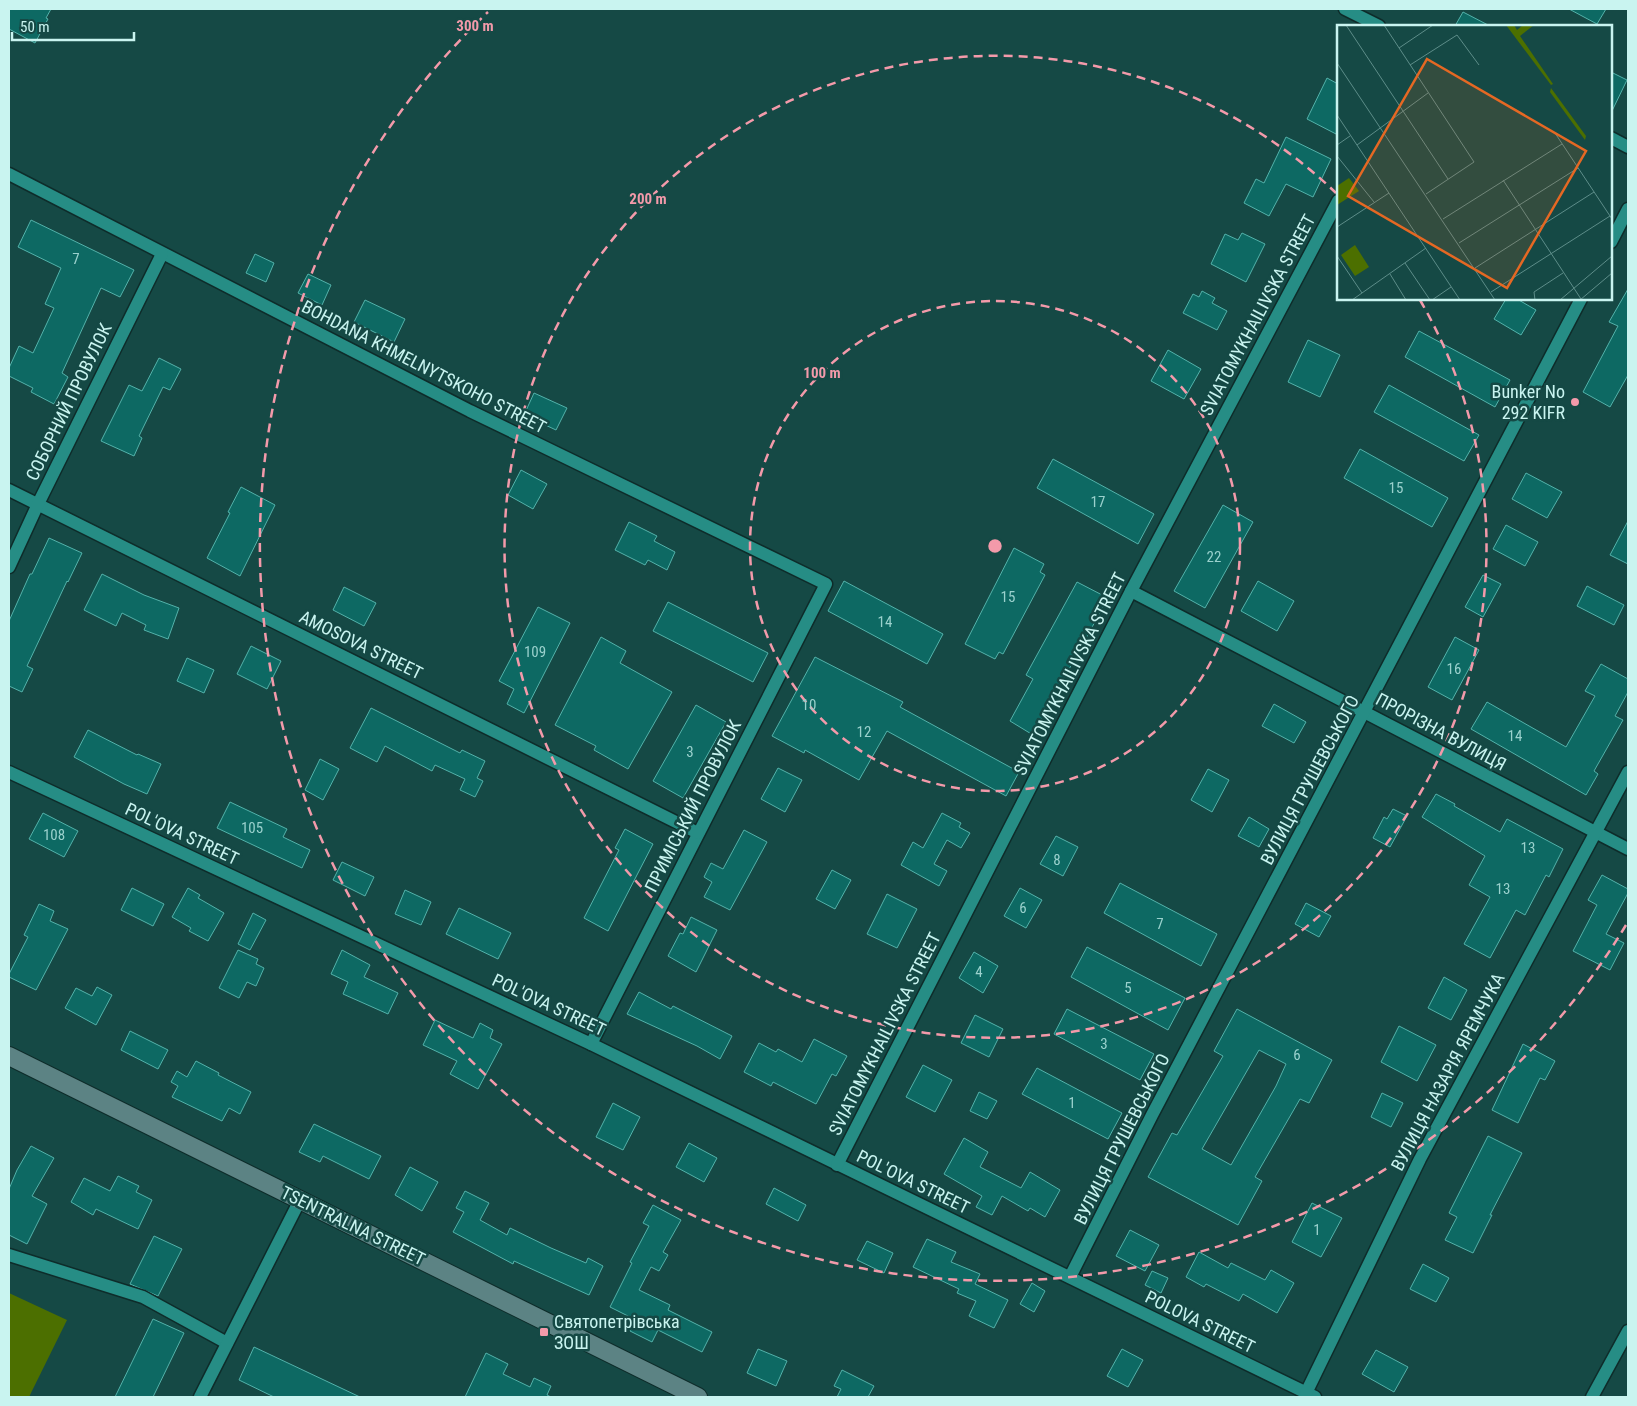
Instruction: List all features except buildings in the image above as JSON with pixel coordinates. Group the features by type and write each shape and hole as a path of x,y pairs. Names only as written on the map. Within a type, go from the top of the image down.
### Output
{"main road":[{"name":"TSENTRALNA STREET","path":"9,1056 698,1397"}],"street":[{"path":"1345,9 1377,25"},
{"path":"1612,139 1628,147"},
{"name":"BOHDANA KHMELNYTSKOHO STREET","path":"9,174 470,411 826,584"},
{"name":"SVIATOMYKHAILIVSKA STREET","path":"837,1165 1131,591 1337,203"},
{"path":"1612,240 1628,209"},
{"name":"СОБОРНИЙ ПРОВУЛОК","path":"9,566 162,254"},
{"name":"ВУЛИЦЯ ГРУШЕВСЬКОГО","path":"1070,1278 1152,1115 1580,300"},
{"name":"AMOSOVA STREET","path":"9,490 698,832"},
{"name":"ПРИМІСЬКИЙ ПРОВУЛОК","path":"591,1044 826,584"},
{"name":"ПРОРІЗНА ВУЛИЦЯ","path":"1131,591 1628,849"},
{"name":"POL'OVA STREET","path":"9,772 591,1044 1070,1278"},
{"name":"ВУЛИЦЯ НАЗАРІЯ ЯРЕМЧУКА","path":"1311,1395 1420,1159 1628,772"},
{"path":"200,1397 300,1200"},
{"path":"9,1254 143,1297 227,1343"},
{"name":"POLOVA STREET","path":"1070,1278 1311,1395"},
{"path":"1592,1397 1628,1331"}],"green space":[{"path":"9,1293 67,1320 29,1397 9,1397"}],"place":[{"name":"Bunker No 292 KIFR","path":"1575,402"},
{"name":"Святопетрівська ЗОШ","path":"544,1332"}]}
